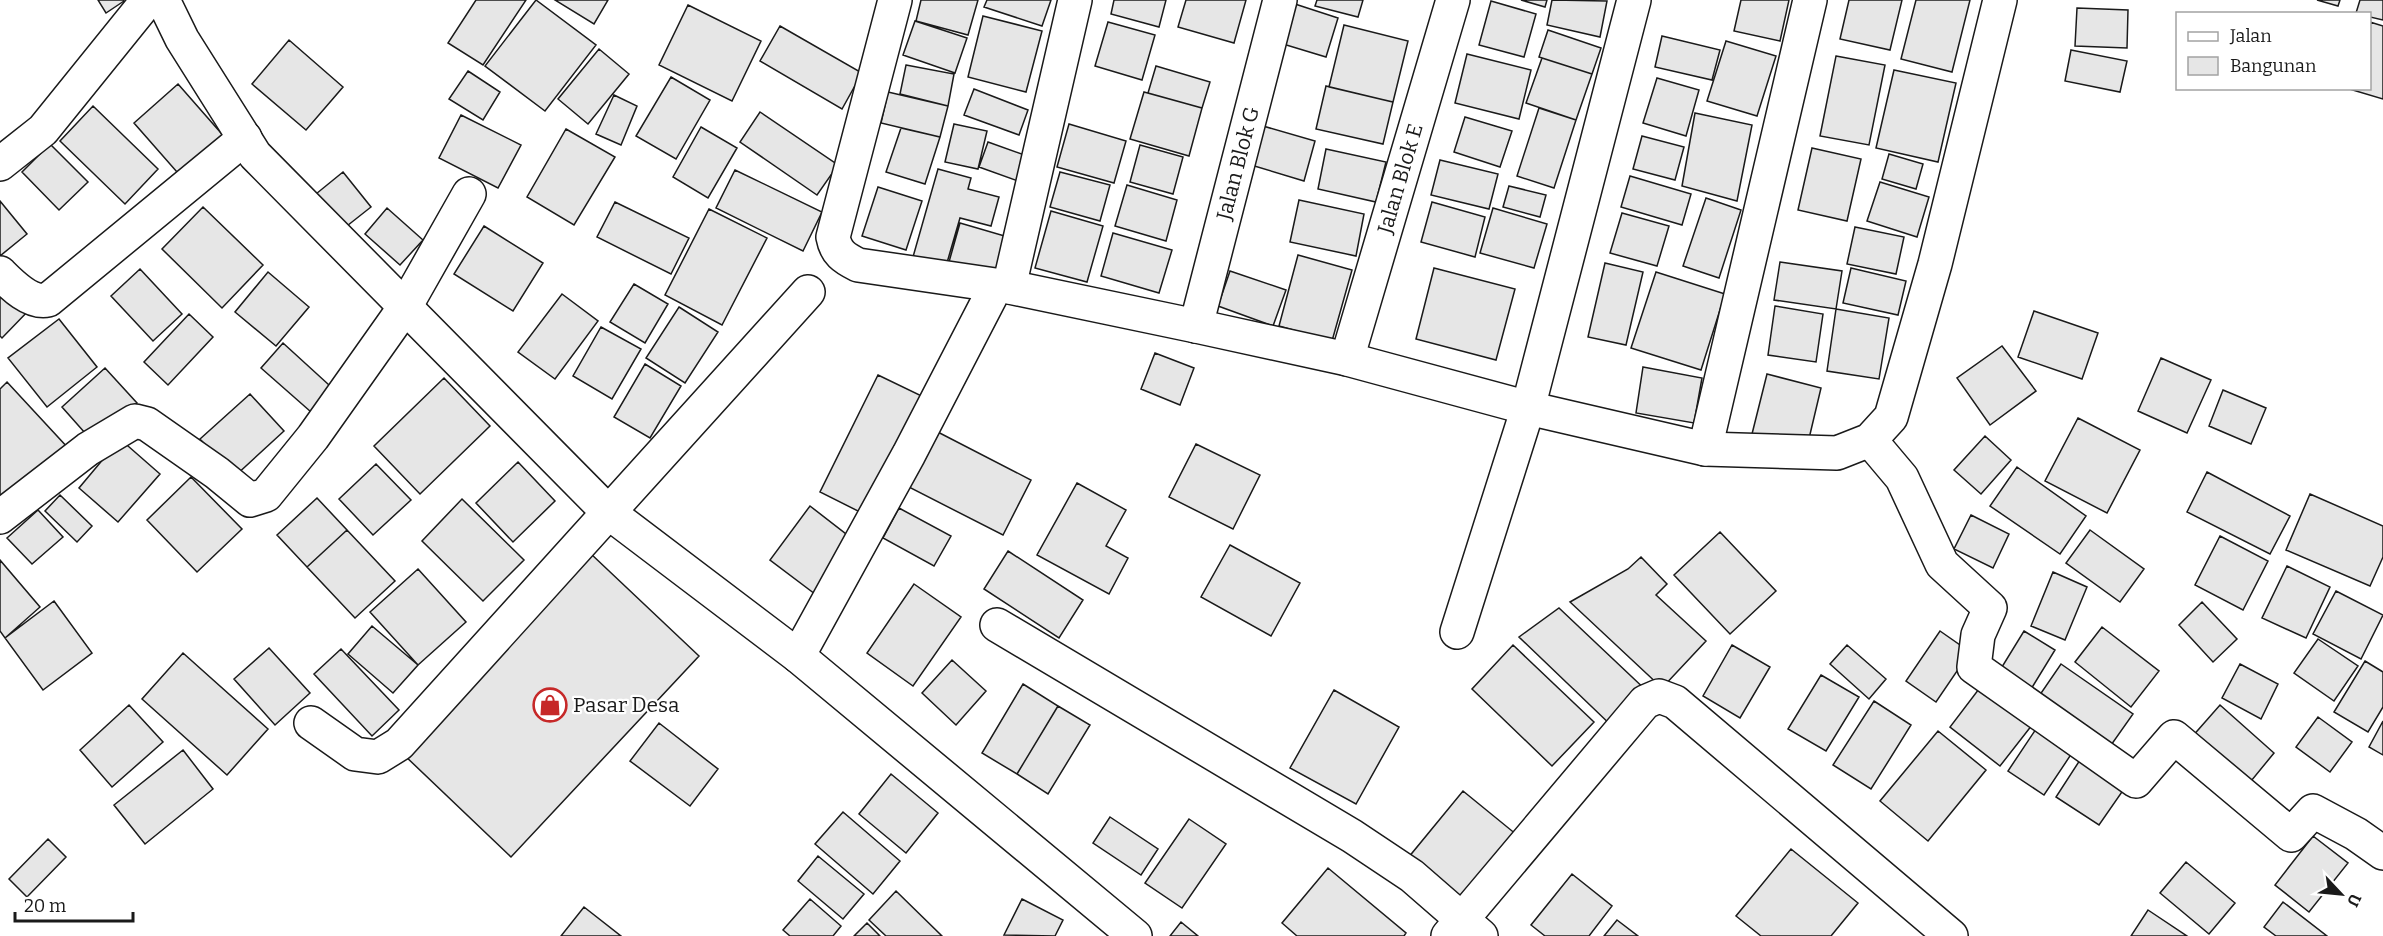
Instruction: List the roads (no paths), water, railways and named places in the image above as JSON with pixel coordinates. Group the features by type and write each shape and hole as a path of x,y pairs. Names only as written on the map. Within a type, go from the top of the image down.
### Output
{"street":[{"path":"0,164 43,130 148,0"},
{"path":"163,0 182,39 255,155 608,512 798,656 1135,936"},
{"path":"895,0 833,237 835,247 842,256 858,265 1002,286 1196,326 1347,359 1528,408 1705,449 1837,453 1870,440 1892,417 1935,264 2000,0"},
{"path":"798,656 1002,286 1075,0"},
{"name":"Jalan Blok G","path":"1196,326 1280,0"},
{"name":"Jalan Blok E","path":"1347,359 1453,0"},
{"path":"1457,632 1528,408 1634,0"},
{"path":"1705,449 1810,0"},
{"path":"0,273 26,294 43,301 48,300 245,138"},
{"path":"0,517 88,449 135,421 147,424 217,473 250,500 266,495 313,437 405,307 469,194"},
{"path":"311,723 355,754 378,758 399,744 808,291"},
{"path":"1870,440 1902,478 1942,564 1990,608 1978,635 1974,667 2136,781 2174,737 2291,835 2313,811 2356,834 2383,852"},
{"path":"997,625 1352,836 1412,876 1463,930 1645,702 1659,696 1675,702 1951,936"}],"place":[{"name":"Pasar Desa","path":"550,705"}]}
